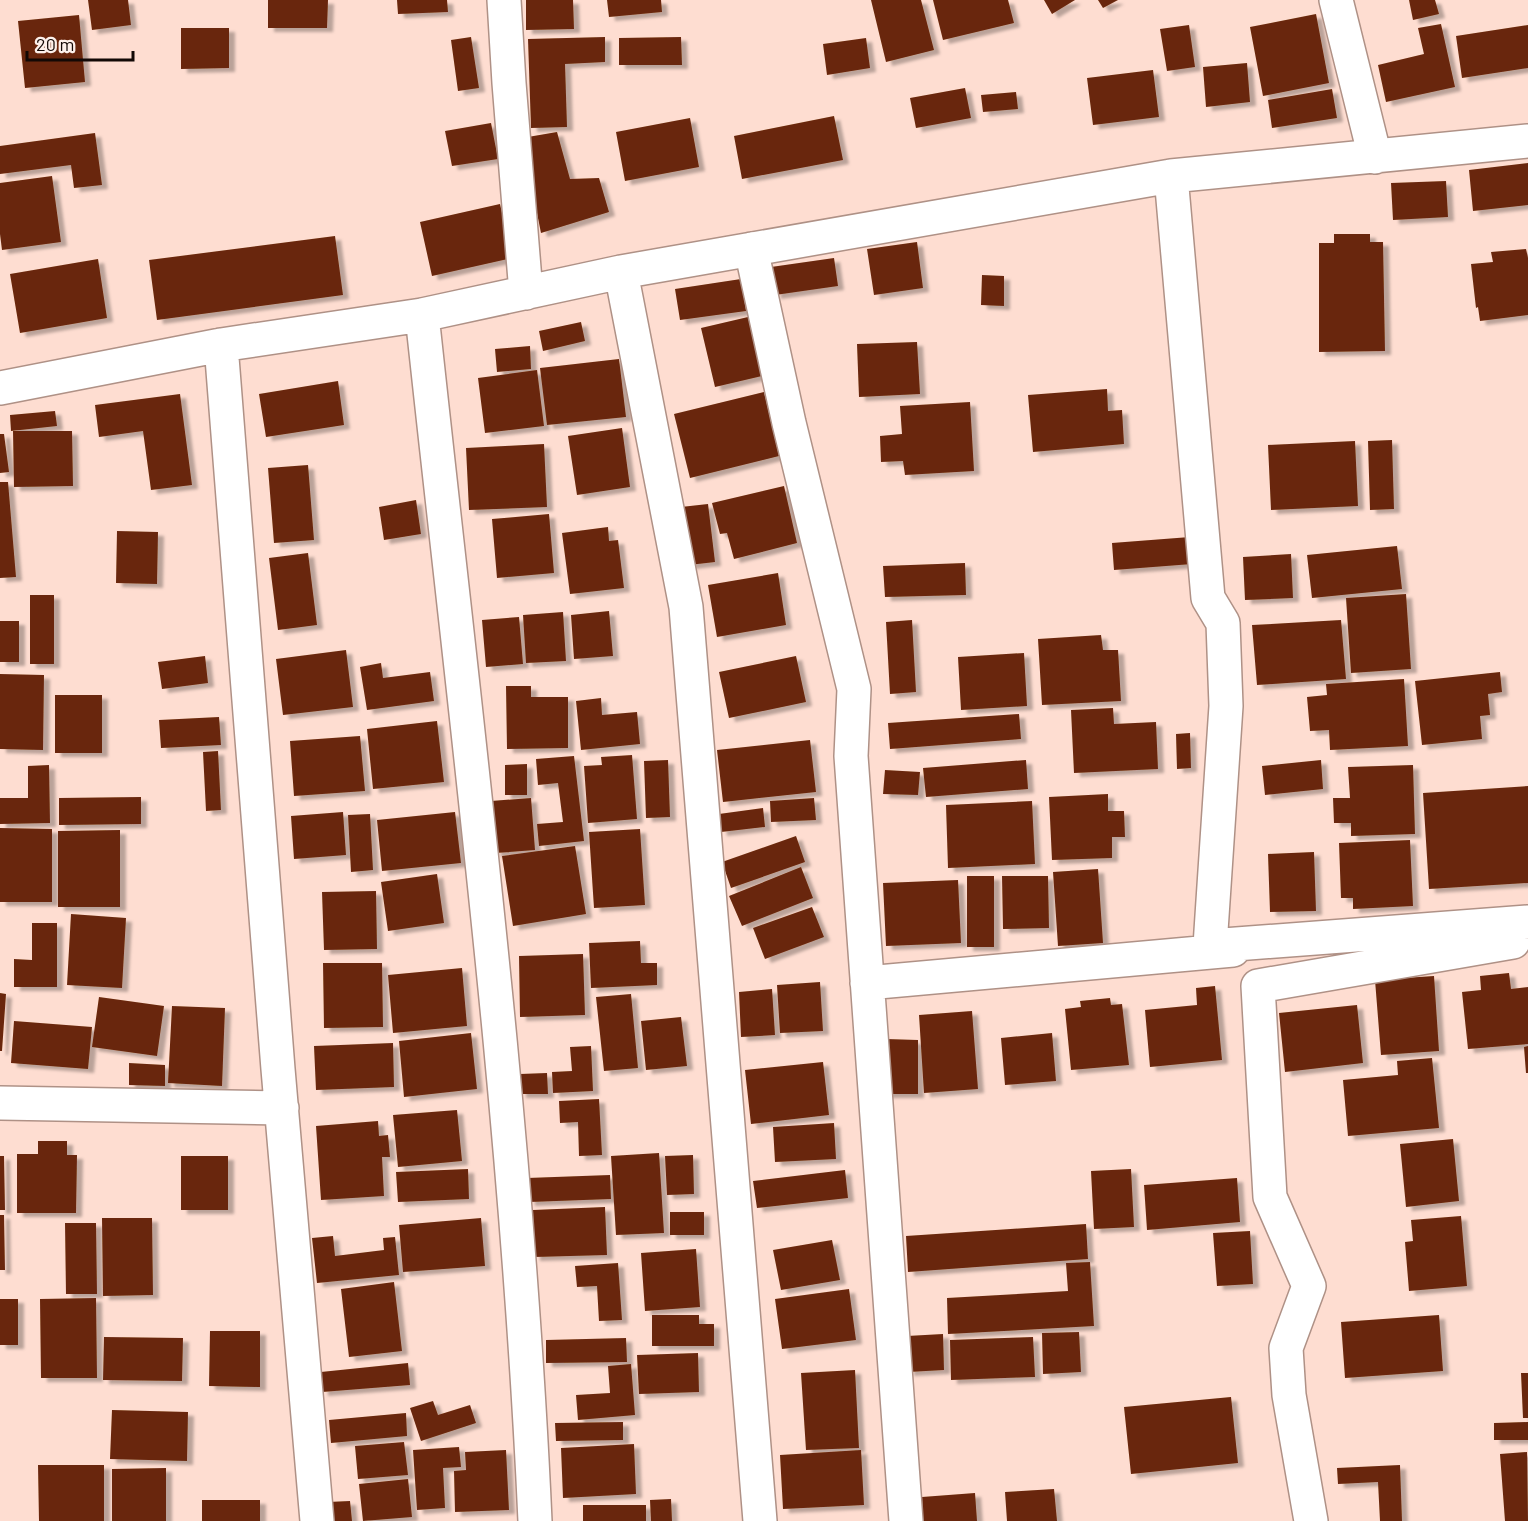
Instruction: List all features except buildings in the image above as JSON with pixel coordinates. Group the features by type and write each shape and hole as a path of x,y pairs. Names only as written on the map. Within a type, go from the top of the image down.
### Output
{"street":[{"path":"504,0 526,293"},
{"path":"1336,0 1375,157"},
{"path":"0,388 220,345 422,315 621,272 1171,176 1528,141"},
{"path":"1171,176 1208,598 1222,623 1226,706 1210,946 1528,922"},
{"path":"751,249 789,423 854,689 851,756 906,1521"},
{"path":"621,272 686,607 760,1521"},
{"path":"422,315 503,1062 535,1521"},
{"path":"220,345 317,1521"},
{"path":"867,983 1528,922"},
{"path":"1311,1521 1289,1395 1286,1348 1309,1286 1270,1197 1258,986 1528,939"},
{"path":"0,1103 282,1108"}]}
